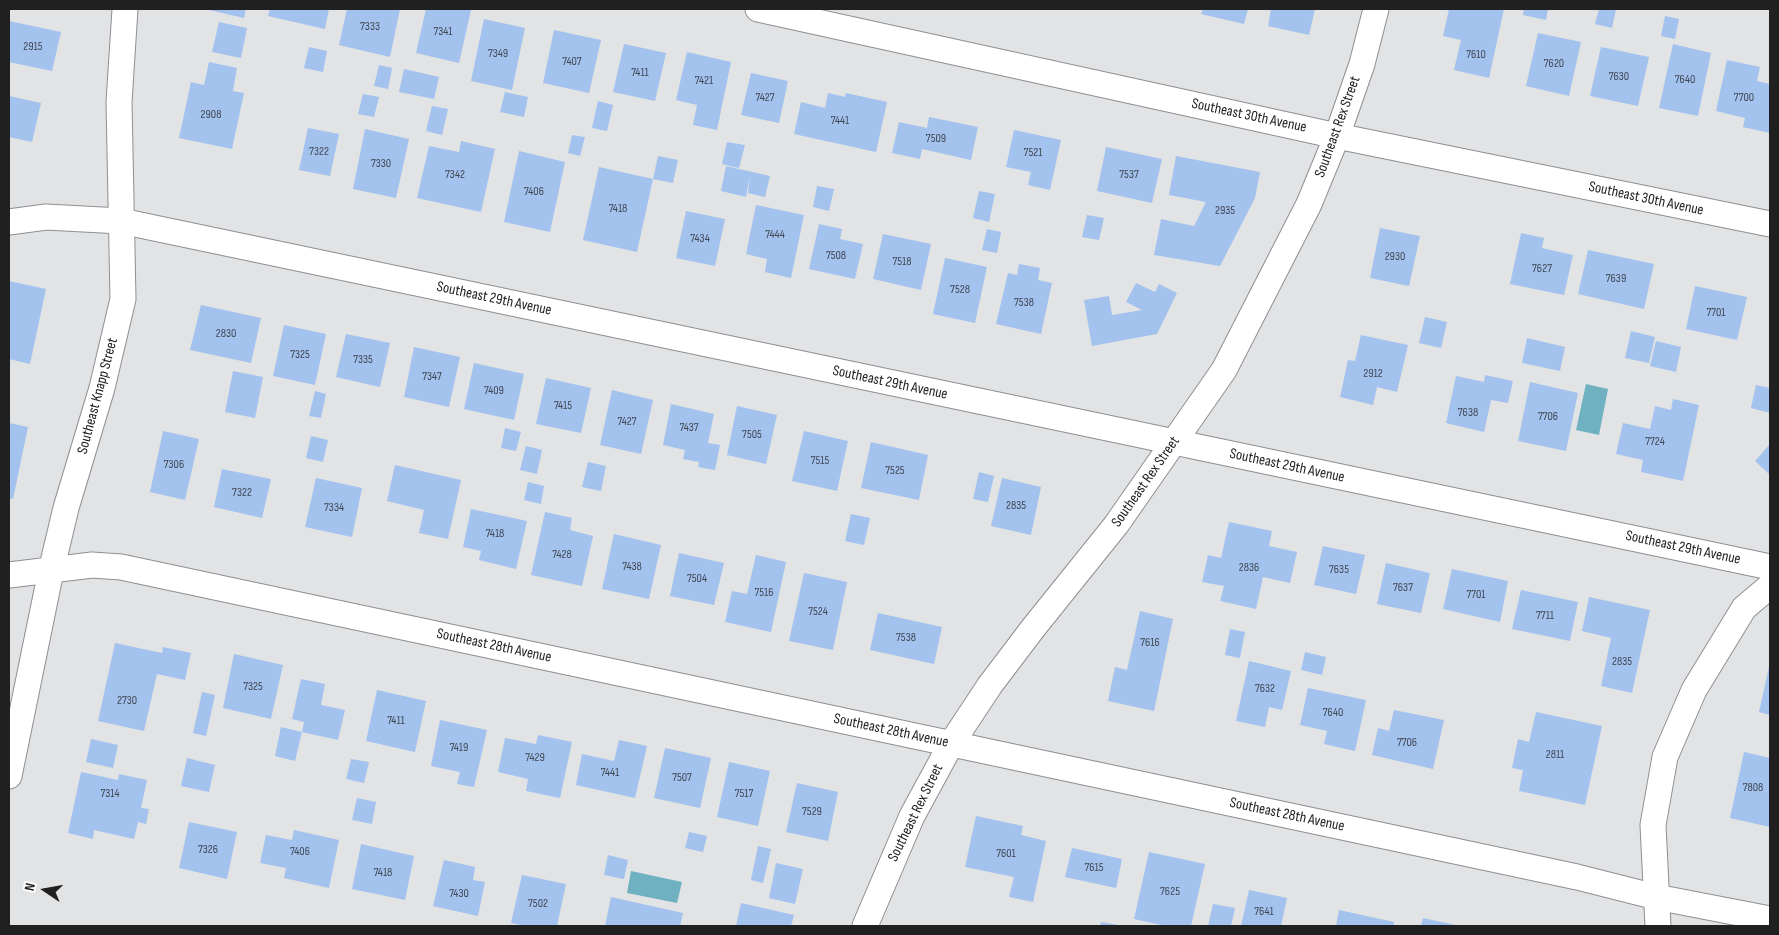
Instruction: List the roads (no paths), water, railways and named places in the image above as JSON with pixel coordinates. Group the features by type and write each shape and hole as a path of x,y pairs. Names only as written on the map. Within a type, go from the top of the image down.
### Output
{"street":[{"name":"Southeast Knapp Street","path":"9,776 51,570 66,508 102,388 123,299 119,102 125,9"},
{"name":"Southeast 30th Avenue","path":"758,9 1337,136 1770,224"},
{"name":"Southeast Rex Street","path":"865,926 912,816 950,744 990,685 1116,525 1224,370 1309,204 1337,136 1362,64 1376,9"},
{"name":"Southeast 29th Avenue","path":"9,222 46,217 121,221 1770,566"},
{"name":"Southeast 28th Avenue","path":"9,576 92,565 121,567 1577,877 1656,897 1770,919"},
{"path":"1658,926 1653,825 1665,757 1694,690 1744,608 1770,586"}],"water":[{"path":"1586,384 1608,389 1599,435 1576,430"},
{"path":"631,871 682,882 677,903 627,893"}]}
